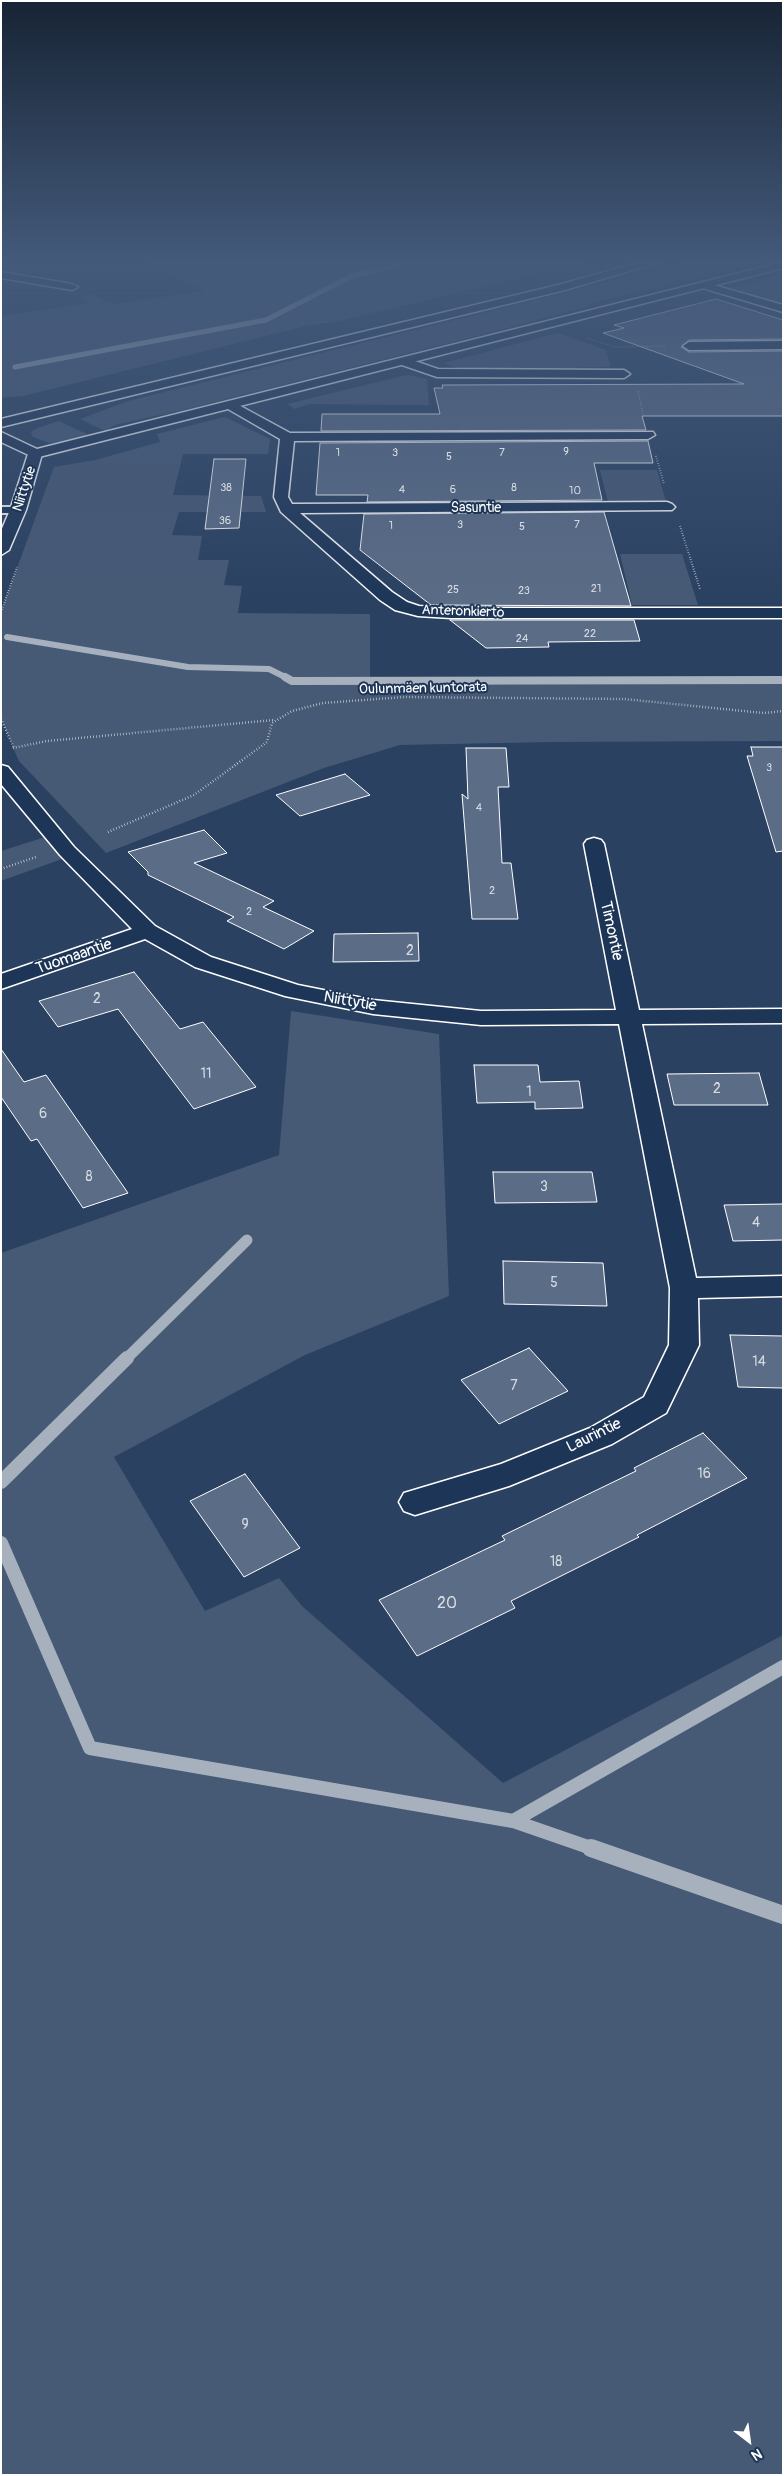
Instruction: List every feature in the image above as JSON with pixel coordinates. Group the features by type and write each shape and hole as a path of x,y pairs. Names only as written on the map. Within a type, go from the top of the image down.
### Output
{"street":[{"path":"1,423 190,378"},
{"path":"1,436 35,454 345,378"},
{"path":"233,406 287,437 648,435"},
{"path":"286,510 281,497 287,437"},
{"name":"Niittytie","path":"1,550 18,510 35,454"},
{"name":"Sasuntie","path":"286,510 666,507"},
{"name":"Anteronkierto","path":"286,510 386,596 401,606 418,611 451,613 783,613"},
{"name":"Niittytie","path":"1,771 67,851 147,931 203,962 293,991 372,1007 481,1018 783,1016"},
{"name":"Timontie","path":"594,844 629,1017"},
{"name":"Tuomaantie","path":"1,982 147,931"},
{"name":"Laurintie","path":"415,1502 509,1474 601,1436 655,1405 684,1345 684,1288 629,1017"},
{"path":"684,1288 783,1286"}],"lane":[{"path":"1,510 18,510"}],"path":[{"name":"Oulunmäen kuntorata","path":"276,720 292,711 323,702 404,697 624,699 764,713 783,711"},
{"path":"1,719 16,753"},
{"path":"13,748 47,741 276,720"},
{"path":"108,832 194,795 267,742 272,723 276,720"},
{"path":"1,869 43,854"}],"shaded area":[{"path":"1,378 98,378 23,396 1,398"},
{"path":"222,378 312,378 115,425 105,431 80,419 128,401"},
{"path":"396,378 427,379 429,405 309,404 295,409 287,404"},
{"path":"225,417 270,439 268,454 183,454 173,495 261,496 266,512 179,512 172,535 202,536 198,560 229,560 224,585 242,586 238,613 370,614 370,678 783,678 783,741 400,745 324,768 106,853 19,761 13,748 1,719 1,612 54,467 95,460 160,442 157,434"},
{"path":"59,421 87,434 84,438 49,443 33,437 31,432 37,428"},
{"path":"600,470 657,470 666,502 608,502"},
{"path":"620,554 682,554 698,605 632,605"},
{"path":"45,837 62,859 1,881 1,851"},
{"path":"291,1011 439,1034 449,1296 305,1355 114,1457 205,1611 279,1578 302,1606 503,1783 783,1635 783,2475 1,2475 1,1253 279,1155"}],"building":[{"path":"726,378 783,378 783,416 642,416 646,430 321,431 322,414 440,414 434,388 443,388 442,385 744,384"},
{"path":"648,441 653,463 594,463 602,500 367,502 368,495 316,495 320,443"},
{"path":"214,459 246,459 239,528 205,529"},
{"path":"604,512 631,606 431,605 360,550 364,514"},
{"path":"450,620 634,620 640,641 548,642 549,647 486,648"},
{"path":"751,747 783,747 783,851 776,852 747,756 753,756"},
{"path":"466,748 506,748 509,787 498,787 502,863 511,863 518,919 472,919 462,794 468,799"},
{"path":"345,774 370,795 300,816 276,795"},
{"path":"204,830 227,853 194,863 274,901 263,907 314,931 284,949 227,921 234,917 148,875 148,872 128,852"},
{"path":"418,933 419,961 333,962 334,934"},
{"path":"134,972 180,1029 203,1022 256,1087 194,1109 118,1009 58,1027 39,1001"},
{"path":"1,1049 24,1082 46,1075 128,1193 83,1208 37,1139 31,1141 1,1097"},
{"path":"474,1065 538,1065 540,1082 579,1081 583,1108 535,1109 535,1102 477,1103"},
{"path":"759,1073 768,1105 674,1105 667,1074"},
{"path":"493,1172 592,1172 597,1202 495,1203"},
{"path":"783,1204 783,1240 733,1241 724,1205"},
{"path":"503,1261 603,1263 607,1306 504,1304"},
{"path":"730,1335 783,1336 783,1388 738,1387"},
{"path":"529,1348 568,1391 499,1424 461,1380"},
{"path":"703,1433 747,1478 637,1535 639,1537 511,1601 515,1608 417,1656 379,1600 505,1540 502,1536 636,1471 634,1468"},
{"path":"245,1474 300,1548 244,1577 190,1501"}],"waterway":[{"path":"7,637 188,667 269,669 285,677"},
{"path":"285,677 292,681 783,680"},
{"path":"126,1359 247,1240"},
{"path":"1,1482 127,1358"},
{"path":"1,1543 90,1748 513,1821"},
{"path":"513,1821 783,1667"},
{"path":"513,1821 594,1849"},
{"path":"591,1848 783,1915"}]}
